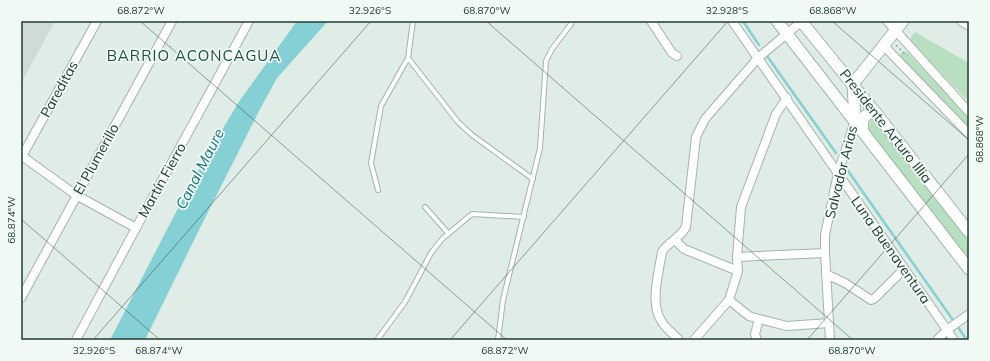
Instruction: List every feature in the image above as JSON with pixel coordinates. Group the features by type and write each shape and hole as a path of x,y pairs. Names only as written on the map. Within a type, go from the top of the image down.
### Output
{"street":[{"name":"Pareditas","path":"22,157 97,21"},
{"name":"El Plumerillo","path":"21,298 172,21"},
{"name":"Martín Fierro","path":"76,340 249,21"},
{"path":"651,21 672,53 677,56"},
{"name":"Luna Buenaventura","path":"732,21 787,98 904,269 948,329 954,340"},
{"name":"Presidente Arturo Illia","path":"777,21 969,269"},
{"path":"679,340 662,323 655,301 662,252 665,247 683,233 686,227 696,137 705,119 758,58 802,21"},
{"name":"Presidente Arturo Illia","path":"802,21 969,232"},
{"path":"887,21 890,39 969,134"},
{"path":"853,84 903,21"},
{"path":"960,21 969,26"},
{"path":"890,39 969,112"},
{"name":"Salvador Arias","path":"830,340 824,252 825,234 838,173 855,121 853,84"},
{"path":"694,340 728,300 738,271 737,257 742,207 746,193 776,114 787,98"},
{"path":"862,131 862,122 865,116 869,113 876,113"},
{"path":"22,157 76,195 136,228"},
{"path":"675,240 684,249 738,271"},
{"path":"737,257 824,252"},
{"path":"826,274 844,283 871,300 875,298 904,269"},
{"path":"728,300 749,316 787,326 829,323"},
{"path":"937,340 948,329 966,316"},
{"path":"757,340 755,334 759,319"}],"lane":[{"path":"378,190 371,163 381,106 408,58 413,21"},
{"path":"498,340 503,300 540,148 546,61 552,49 572,21"},
{"path":"408,58 458,122 472,136 533,179"},
{"path":"425,207 448,234"},
{"path":"377,340 405,302 431,252 442,239 472,214 524,217"}],"path":[{"path":"890,39 910,60"}],"shaded area":[{"path":"21,21 55,21 21,83"}],"green space":[{"path":"915,32 969,63 969,102 909,40"},
{"path":"903,51 908,53 969,117 969,127 901,57 900,54"},
{"path":"872,117 969,241 969,260 869,132 868,128"}],"water":[{"name":"Canal Maure","path":"297,21 328,21 277,78 200,228 145,340 110,340 191,183 238,103"}],"waterway":[{"path":"743,21 759,45"},
{"path":"767,56 836,153"},
{"path":"846,168 967,340"}],"district":[{"name":"BARRIO ACONCAGUA","path":"194,56"}]}
